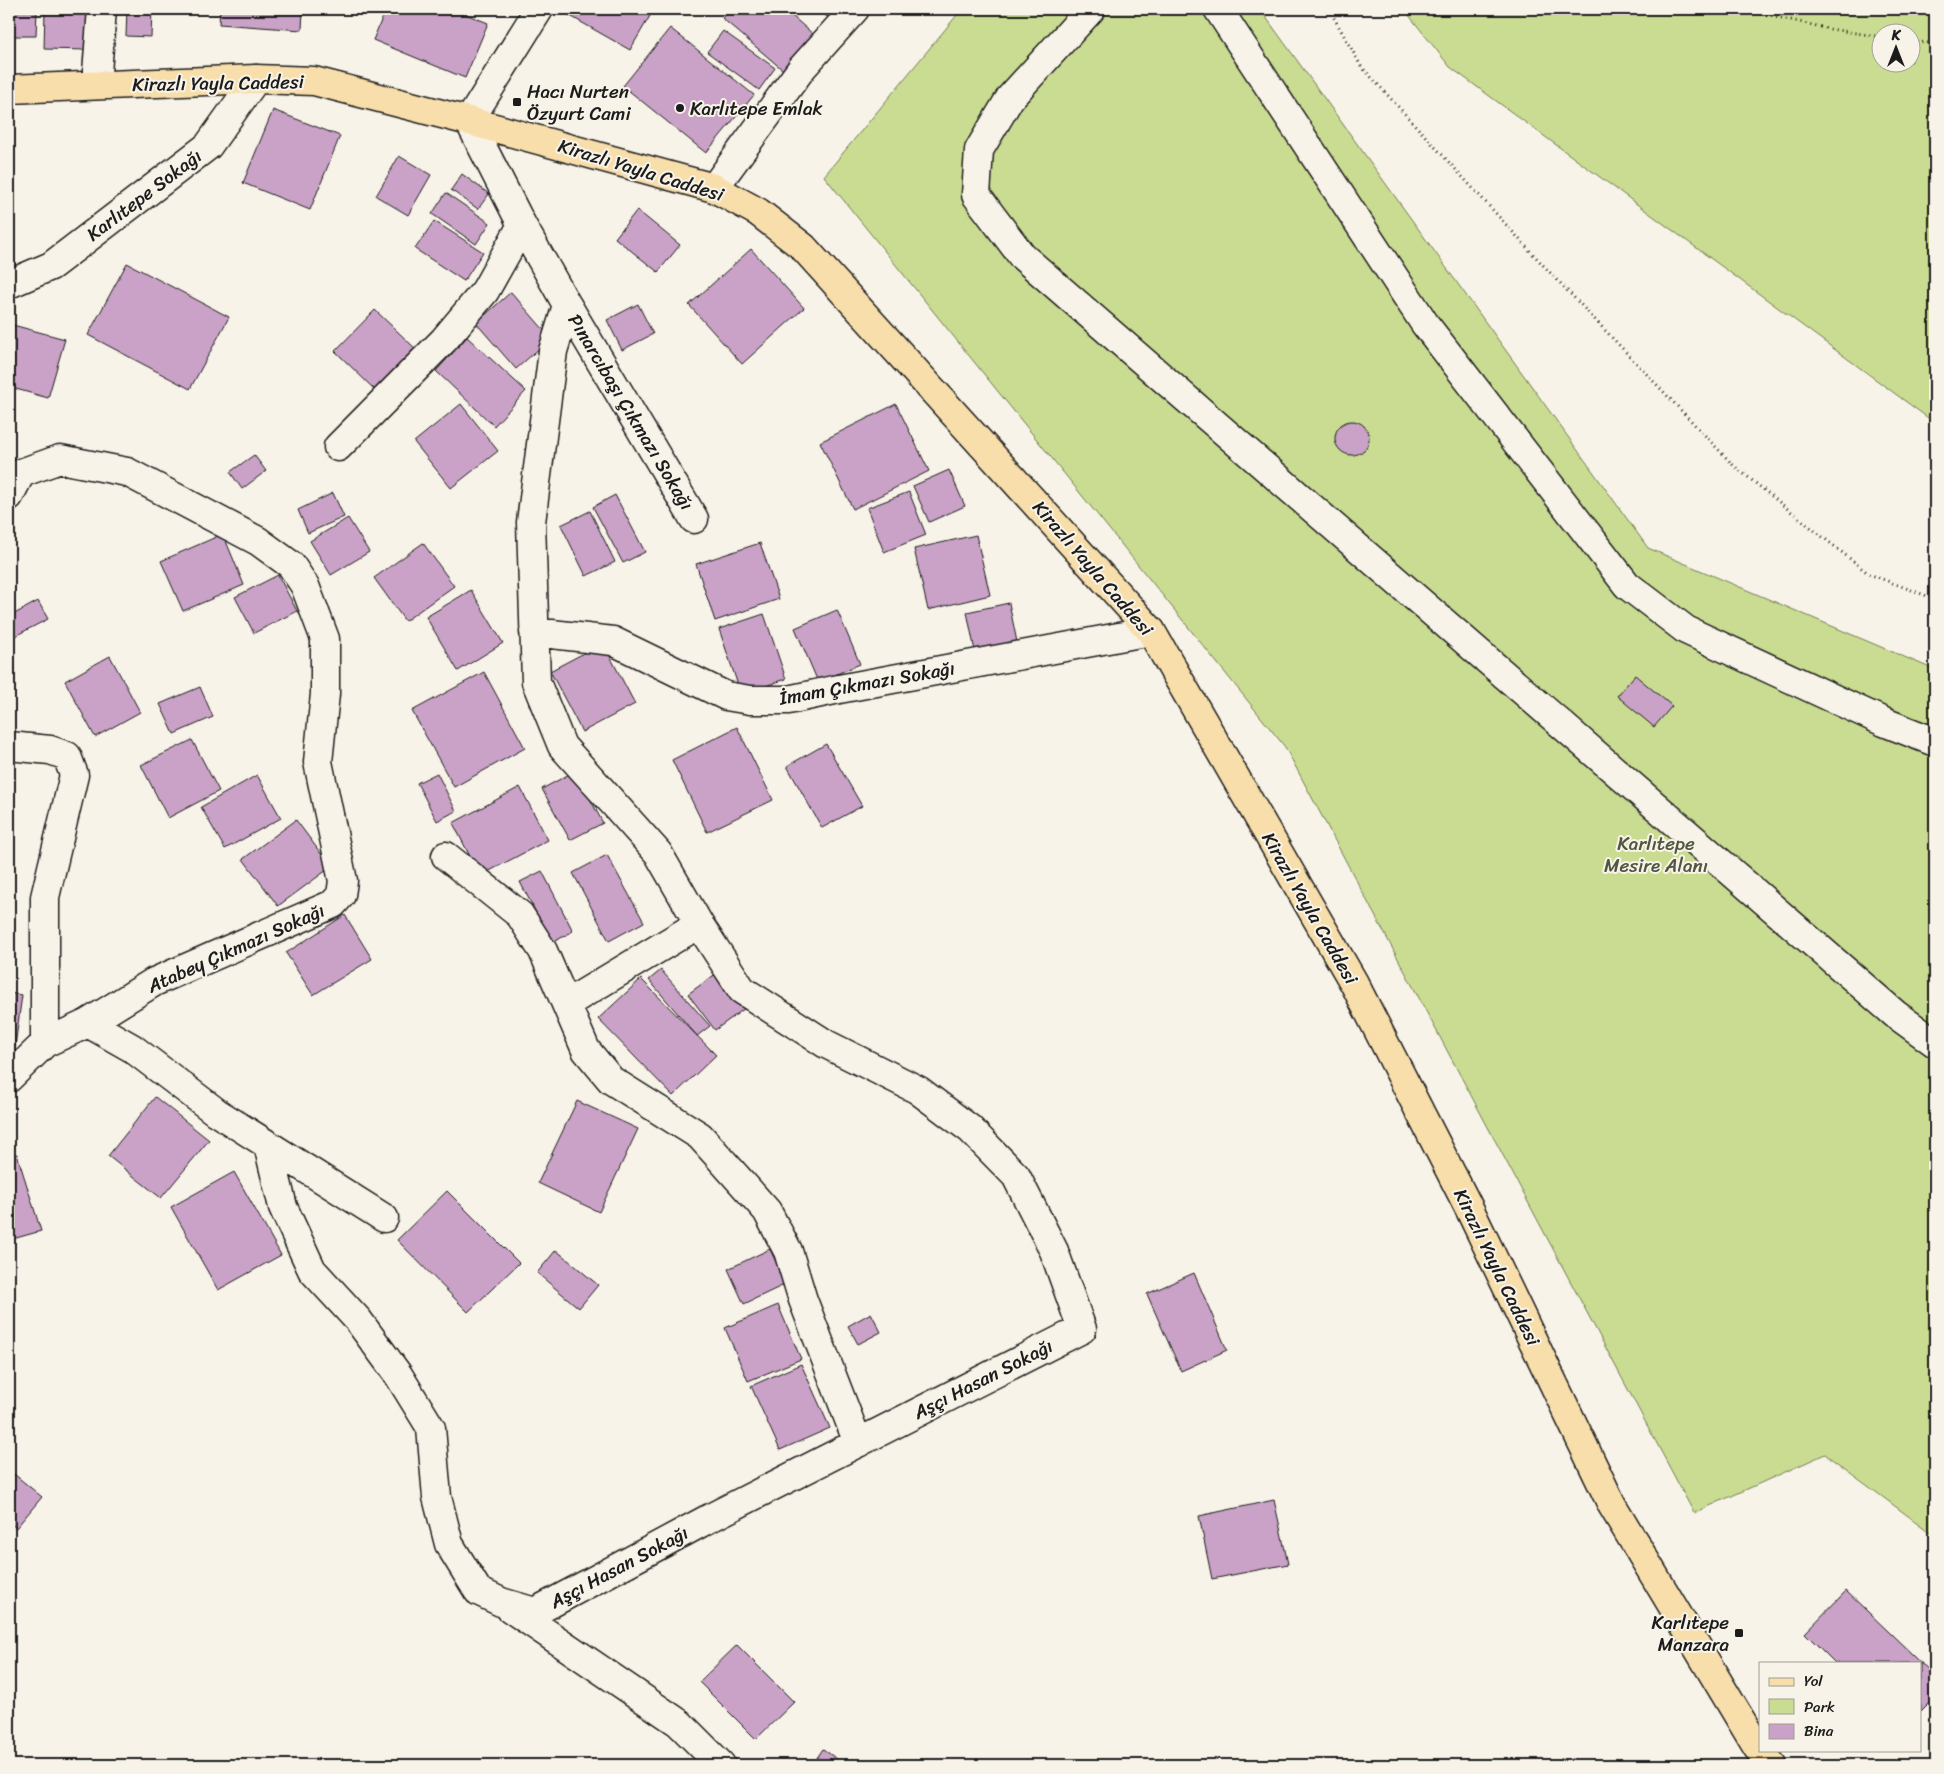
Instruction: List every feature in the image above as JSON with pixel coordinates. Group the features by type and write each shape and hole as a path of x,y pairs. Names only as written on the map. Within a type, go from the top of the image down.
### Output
{"main road":[{"name":"Kirazlı Yayla Caddesi","path":"9,89 256,79 314,81 714,188 758,212 803,247 1151,631 1354,983 1469,1208 1612,1505 1759,1749"},
{"name":"Kirazlı Yayla Caddesi","path":"1761,1752 1772,1765"}],"street":[{"path":"96,85 102,9"},
{"path":"469,121 539,9"},
{"path":"714,188 802,68 855,9"},
{"path":"1091,9 1010,98 979,150 976,195 1022,256 1880,1001 1935,1043"},
{"path":"1218,9 1425,324 1627,585 1686,630 1884,722 1935,742"},
{"name":"Karlıtepe Sokağı","path":"9,284 51,266 208,146 256,79"},
{"name":"Pınarcıbaşı Çıkmazı Sokağı","path":"469,121 522,225 567,305 694,519"},
{"path":"338,447 444,340 485,291 522,225"},
{"name":"Pınarcıbaşı Çıkmazı Sokağı","path":"567,305 553,351 531,522 536,682 562,746 658,853 699,924 742,990 826,1044 918,1090 970,1129 1016,1176 1054,1251 1082,1330"},
{"name":"Atabey Çıkmazı Sokağı","path":"9,496 21,473 60,458 127,472 258,541 291,565 305,586 325,639 325,694 318,762 343,881 341,895 333,904 154,982 88,1023 45,1043 9,1078"},
{"name":"İmam Çıkmazı Sokağı","path":"534,632 613,641 726,696 750,700 788,700 839,688 1151,631"},
{"path":"9,746 50,750 67,756 74,775 45,897 45,1043"},
{"path":"446,856 520,915 543,951 586,1050 611,1080 700,1136 767,1211 788,1251 803,1300 858,1442"},
{"path":"566,1004 699,924"},
{"path":"88,1023 132,1048 216,1112 384,1218"},
{"name":"Aşçı Hasan Sokağı","path":"268,1145 283,1207 312,1270 358,1320 399,1376 431,1428 438,1497 449,1544 478,1591 502,1602 535,1612 858,1442 1082,1330"},
{"path":"502,1602 679,1723 721,1765"}],"path":[{"path":"1329,9 1361,66 1543,265 1734,466 1869,574 1935,599"},
{"path":"1742,9 1830,30 1872,36"},
{"path":"1922,42 1935,44"}],"green space":[{"name":"Karlıtepe Mesire Alanı","path":"962,9 1260,9 1648,548 1935,670 1935,1536 1825,1454 1694,1513 1285,747 824,176"},
{"path":"1404,9 1935,9 1935,423 1450,67"}],"building":[{"path":"9,9 37,9 36,36 9,36"},
{"path":"45,9 88,9 87,50 44,49"},
{"path":"127,9 152,9 151,37 126,36"},
{"path":"220,9 303,9 302,30 219,24"},
{"path":"386,9 453,9 488,23 465,78 373,40"},
{"path":"568,9 654,9 630,50 565,13"},
{"path":"731,9 784,9 814,35 783,70 722,18"},
{"path":"816,9 839,9 832,20"},
{"path":"670,28 754,95 706,153 623,86"},
{"path":"723,31 775,68 759,90 707,52"},
{"path":"273,110 340,136 310,210 243,183"},
{"path":"399,156 431,175 408,215 376,196"},
{"path":"462,174 489,194 478,209 451,190"},
{"path":"446,193 490,223 476,244 432,214"},
{"path":"637,210 680,245 658,272 615,238"},
{"path":"434,221 483,252 464,281 415,249"},
{"path":"751,249 804,308 742,364 689,305"},
{"path":"127,263 229,317 190,389 88,335"},
{"path":"511,292 551,338 516,369 476,323"},
{"path":"638,304 653,334 622,350 607,320"},
{"path":"375,310 418,351 377,392 335,351"},
{"path":"9,324 65,339 48,398 9,387"},
{"path":"467,337 526,391 494,426 436,371"},
{"path":"461,404 498,451 451,488 414,442"},
{"path":"896,404 929,471 853,509 820,442"},
{"path":"1352,421 1364,426 1369,438 1364,450 1352,455 1340,450 1335,438 1340,426"},
{"path":"254,455 266,471 242,489 230,472"},
{"path":"949,470 965,506 929,522 913,486"},
{"path":"909,492 926,535 884,552 867,508"},
{"path":"333,493 344,517 308,533 298,510"},
{"path":"615,495 645,552 623,563 593,507"},
{"path":"590,511 615,562 586,576 561,525"},
{"path":"348,518 369,552 331,575 310,541"},
{"path":"223,534 244,585 183,611 161,561"},
{"path":"976,535 990,595 928,610 914,549"},
{"path":"423,543 454,586 405,621 374,578"},
{"path":"760,543 779,599 715,621 696,564"},
{"path":"278,575 297,611 254,633 235,597"},
{"path":"471,590 503,643 458,671 426,617"},
{"path":"38,601 48,619 11,638 9,633 9,617"},
{"path":"1009,603 1018,647 976,656 967,612"},
{"path":"837,610 860,664 818,682 795,628"},
{"path":"764,614 786,679 741,694 719,629"},
{"path":"603,643 635,704 582,732 550,671"},
{"path":"110,656 140,712 95,737 65,681"},
{"path":"484,672 525,748 454,787 412,711"},
{"path":"1635,675 1672,706 1654,727 1617,696"},
{"path":"200,687 213,717 174,734 160,704"},
{"path":"737,727 773,800 707,832 672,760"},
{"path":"192,740 219,791 168,818 141,765"},
{"path":"826,744 862,806 822,828 787,766"},
{"path":"575,771 603,823 570,840 542,789"},
{"path":"437,773 456,811 437,821 417,783"},
{"path":"257,775 281,818 225,849 201,807"},
{"path":"520,787 548,840 480,876 453,823"},
{"path":"296,820 331,867 278,906 243,859"},
{"path":"607,855 644,922 609,941 573,873"},
{"path":"542,871 573,931 552,943 520,882"},
{"path":"345,915 372,959 313,995 286,953"},
{"path":"661,970 710,1026 697,1036 649,980"},
{"path":"717,973 744,1009 715,1030 688,994"},
{"path":"641,979 716,1055 673,1096 598,1019"},
{"path":"9,993 22,995 13,1061 9,1060"},
{"path":"155,1097 209,1140 161,1198 108,1156"},
{"path":"577,1101 638,1129 599,1212 538,1183"},
{"path":"17,1154 41,1231 9,1240 9,1156"},
{"path":"234,1172 281,1255 218,1290 171,1207"},
{"path":"447,1191 519,1263 468,1312 397,1240"},
{"path":"770,1249 786,1284 744,1304 728,1269"},
{"path":"556,1250 598,1285 579,1308 537,1273"},
{"path":"1194,1273 1227,1350 1181,1371 1147,1294"},
{"path":"778,1305 801,1359 748,1381 725,1328"},
{"path":"871,1313 881,1332 858,1344 848,1326"},
{"path":"801,1364 830,1428 780,1450 751,1386"},
{"path":"9,1470 42,1497 16,1528 9,1522"},
{"path":"1274,1500 1288,1564 1212,1579 1199,1516"},
{"path":"1846,1591 1920,1662 1834,1662 1805,1633"},
{"path":"737,1645 794,1702 756,1739 699,1682"},
{"path":"1922,1664 1935,1676 1935,1696 1922,1709"},
{"path":"823,1749 845,1765 812,1765"}],"place":[{"name":"Hacı Nurten Özyurt Cami","path":"517,102"},
{"name":"Karlıtepe Emlak","path":"680,108"},
{"name":"Karlıtepe Manzara","path":"1739,1633"}]}
